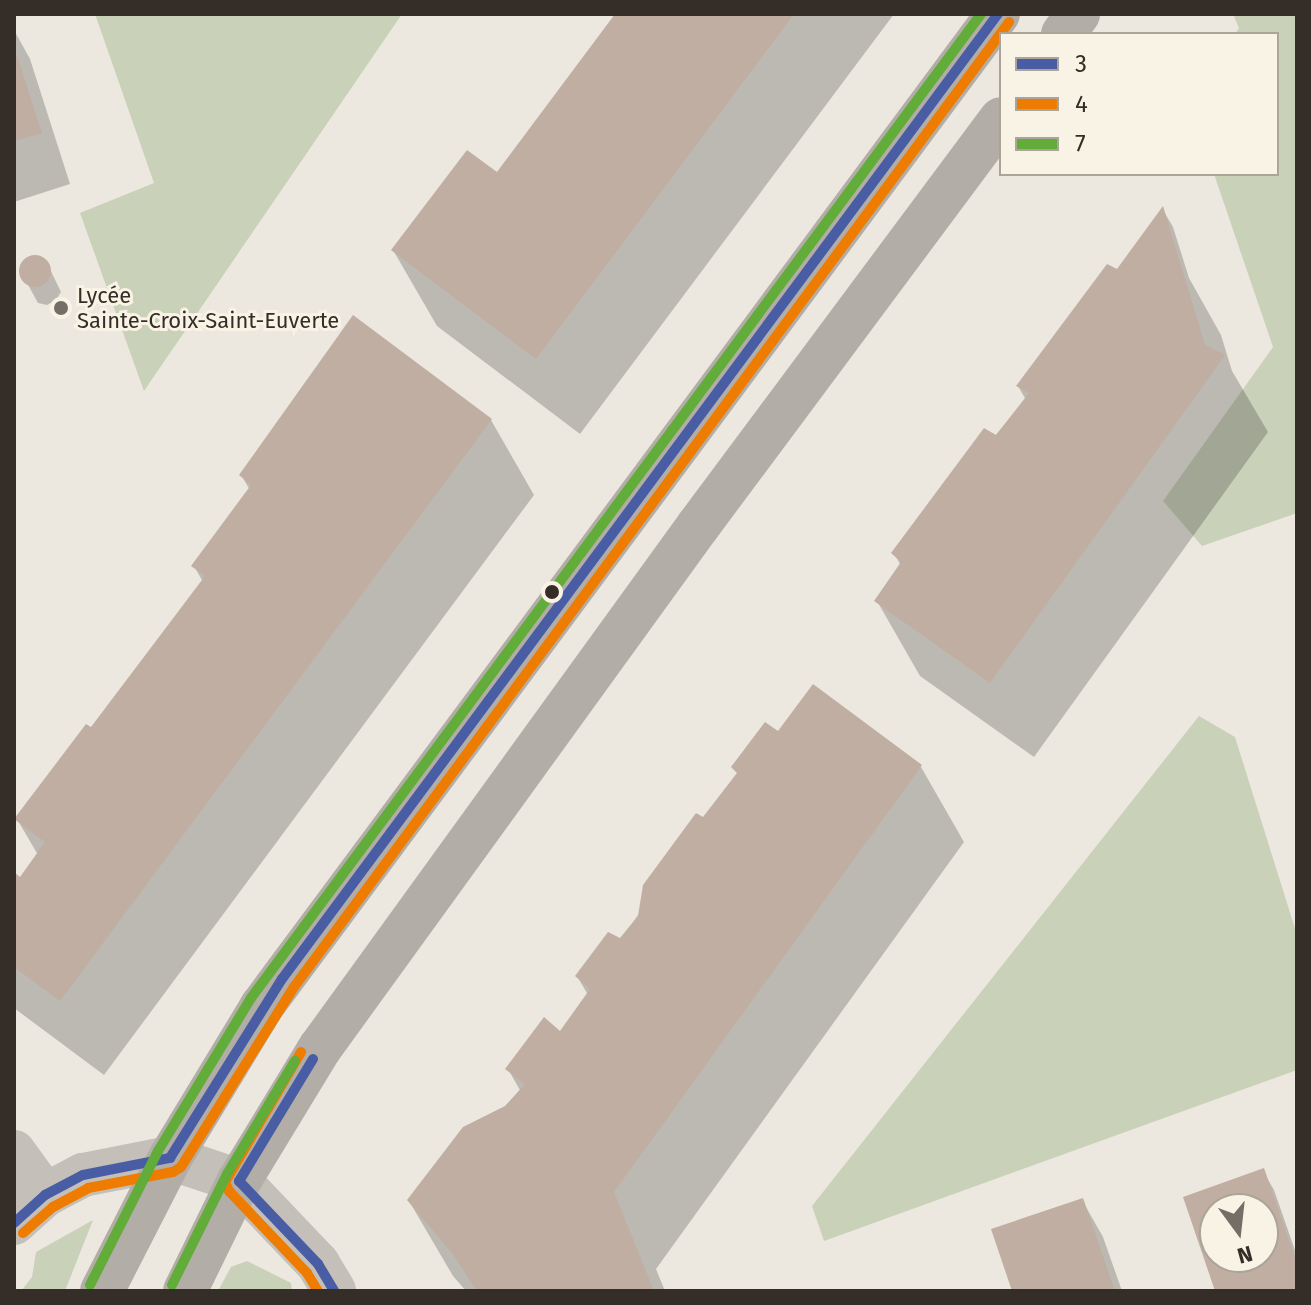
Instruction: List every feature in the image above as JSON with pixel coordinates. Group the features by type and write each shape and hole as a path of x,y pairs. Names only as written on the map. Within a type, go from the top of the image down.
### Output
{"main road":[{"path":"102,1291 170,1158 275,988 998,14"},
{"path":"1064,32 1078,14"},
{"path":"185,1291 239,1181 320,1048 698,526 999,122"}],"street":[{"path":"14,1152 29,1209 83,1175 170,1158 239,1181 318,1264 334,1291"}],"green space":[{"path":"95,14 402,14 144,391 80,213 154,183"},
{"path":"1233,14 1297,14 1297,513 1202,546 1163,501 1273,347 1215,176 1279,176 1279,32 1236,32 1239,28"},
{"path":"1199,716 1235,737 1297,935 1297,1070 824,1241 812,1206"},
{"path":"93,1220 65,1291 21,1291 32,1277 36,1252"},
{"path":"247,1261 291,1283 292,1291 218,1291 231,1267"}],"building":[{"path":"615,14 794,14 536,359 391,250 467,150 497,172"},
{"path":"14,47 42,133 14,141"},
{"path":"1163,206 1205,345 1225,355 990,683 874,601 901,562 891,553 984,428 996,435 1029,393 1016,386 1107,264 1117,269"},
{"path":"35,255 46,260 51,271 46,282 35,287 24,282 19,271 24,260"},
{"path":"353,315 492,419 60,1001 14,967 14,872 20,877 45,842 14,819 86,724 91,727 205,576 191,566 251,485 239,475"},
{"path":"813,684 922,765 614,1192 654,1291 477,1291 452,1253 407,1200 463,1127 505,1106 525,1084 505,1069 544,1017 560,1031 590,989 575,976 608,932 620,938 638,916 643,885 696,813 703,817 737,773 731,767 765,722 778,731"},
{"path":"1264,1168 1273,1193 1199,1193 1199,1244 1183,1197"},
{"path":"1083,1198 1115,1291 1012,1291 991,1229"},
{"path":"1279,1211 1297,1263 1297,1291 1215,1291 1209,1273 1279,1273"}],"transit line":[{"name":"7","path":"90,1285 158,1151 251,998 981,14"},
{"name":"3","path":"14,1223 45,1195 83,1175 170,1158 282,979 998,14"},
{"name":"4","path":"1002,32 1009,22"},
{"name":"4","path":"23,1233 53,1207 88,1188 173,1172 181,1167 294,987 999,35"},
{"name":"4","path":"301,1052 225,1182 229,1191 307,1273 318,1291"},
{"name":"3","path":"313,1059 239,1181 318,1264 334,1291"},
{"name":"7","path":"172,1285 227,1174 295,1061"}],"place":[{"name":"Lycée Sainte-Croix-Saint-Euverte","path":"61,308"}]}
